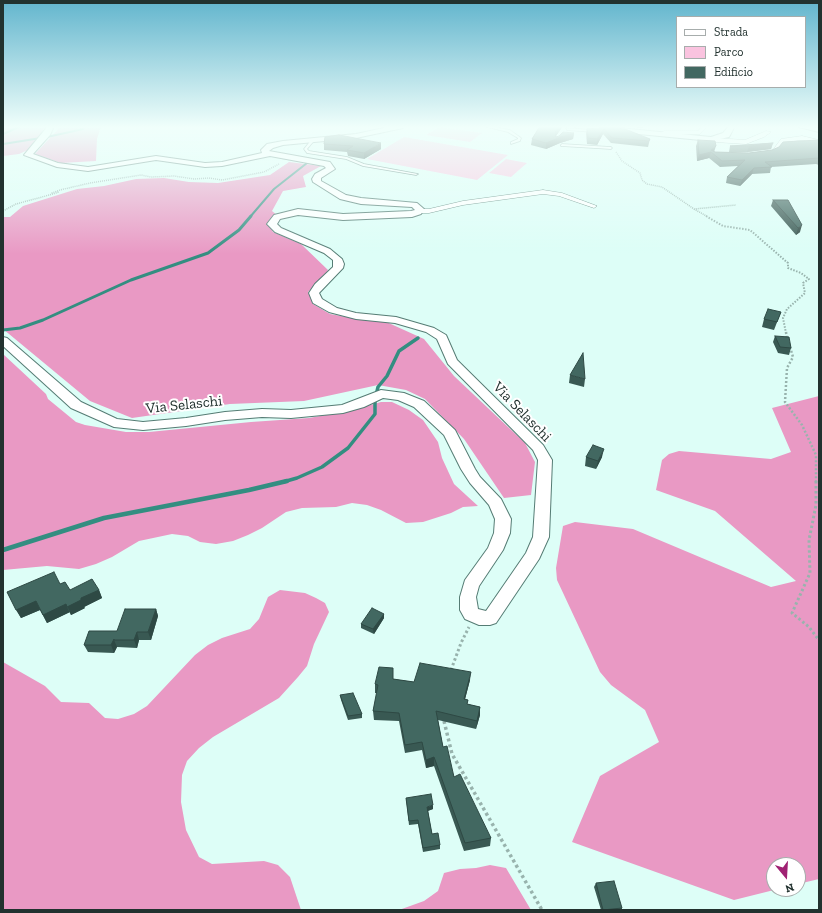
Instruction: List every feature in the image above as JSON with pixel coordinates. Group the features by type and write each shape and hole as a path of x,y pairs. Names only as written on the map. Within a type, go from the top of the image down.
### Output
{"street":[{"path":"331,169 330,171 316,179 316,182 343,197 361,201 414,205 419,207 419,211 429,211 463,203 542,192 560,194 594,206"},
{"name":"Via Selaschi","path":"3,340 76,405 114,423 143,426 255,413 291,414 343,409 359,404 381,394 400,396 419,404 450,433 474,480 496,502 503,519 502,533 495,550 471,585 468,597 469,610 475,617 485,619 493,615 536,549 541,537 545,460 538,448 452,362 442,337 430,330 396,320 356,316 333,310 317,301 314,293 319,286 338,268 339,264 337,259 327,252 278,230 272,224 277,217 298,212 343,217 412,214 419,211"}],"lane":[{"path":"385,169 416,174"}],"path":[{"path":"3,211 16,204 53,194 59,192 52,193 60,190 90,183 141,175 151,177 174,176 194,179 209,178 222,180 264,172 270,169"},
{"path":"633,169 640,173 642,180 647,184 662,187 686,204 723,226 750,230 788,263 788,268 801,273 809,279 803,283 806,293 787,309 783,318 786,335 793,357 787,368 785,402 802,425 816,456 816,505 809,540 810,573 792,612 809,627 819,640"},
{"path":"694,208 736,205"},
{"path":"450,673 460,643 475,617"},
{"path":"444,721 452,754 542,910"}],"green space":[{"path":"417,169 491,169 477,180"},
{"path":"494,169 521,169 511,177 489,173"}],"shaded area":[{"path":"279,169 316,169 303,176 306,187 283,191 272,211 277,215 269,225 273,232 301,244 328,270 323,278 308,292 313,304 330,314 352,318 382,320 424,339 454,376 525,443 535,462 531,495 504,498 464,439 425,399 406,390 378,385 304,401 230,404 132,418 90,401 3,329 3,217 10,217 23,206 77,189 104,186 136,179 164,178 189,182 218,183 270,175"},
{"path":"3,354 46,394 48,399 76,422 126,432 149,432 309,418 348,411 381,402 392,402 409,410 423,420 438,442 442,458 454,484 478,506 463,507 451,513 423,522 406,523 381,510 367,505 352,503 336,507 302,508 286,512 262,528 233,541 216,544 200,542 188,536 172,534 139,541 112,557 79,569 47,566 3,570"},
{"path":"819,396 819,879 806,882 806,857 766,857 766,892 734,900 572,842 600,776 659,742 645,710 611,685 600,672 557,580 556,568 563,526 575,522 633,529 771,587 796,581 715,511 656,490 662,460 669,454 679,451 771,459 791,452 772,408"},
{"path":"280,590 305,593 325,603 329,612 314,644 307,666 279,698 213,737 199,748 187,761 182,775 181,802 186,830 199,857 212,864 264,861 278,865 290,877 301,910 3,910 3,662 45,686 61,702 89,703 105,718 118,719 134,714 147,706 195,655 208,645 222,638 250,629 259,619 268,597"},
{"path":"490,865 506,868 531,910 399,910 424,901 438,891 444,873"}],"building":[{"path":"736,169 753,169 742,180 727,177"},
{"path":"773,200 788,200 802,225 798,228"},
{"path":"768,309 781,312 777,322 764,319"},
{"path":"775,336 789,337 791,348 780,347"},
{"path":"583,353 585,379 570,375"},
{"path":"593,445 604,449 598,461 586,457"},
{"path":"54,572 60,584 65,582 70,590 92,579 99,590 81,598 81,600 67,607 66,604 43,615 36,601 16,610 7,592"},
{"path":"372,608 384,614 373,629 361,624"},
{"path":"125,609 156,609 148,632 137,632 134,640 114,639 111,645 84,645 89,631 117,631"},
{"path":"420,663 471,672 464,699 468,700 467,704 480,707 477,721 436,711 443,747 447,746 454,777 460,774 491,838 465,843 434,757 426,760 422,742 405,745 399,713 373,711 378,685 375,684 379,667 393,668 393,679 414,682"},
{"path":"353,693 362,714 348,716 340,695"},
{"path":"431,794 433,805 427,807 432,834 438,833 440,845 423,848 418,820 409,821 406,798"},
{"path":"614,881 622,908 603,910 596,883"}],"waterway":[{"path":"250,217 274,189 300,169"},
{"path":"3,330 20,328 43,320 131,280 208,253 239,230 251,216"},
{"path":"284,482 297,478 322,467 348,448 375,414 375,400 378,387 387,376 399,351 418,338"},
{"path":"3,550 104,518 249,490 284,482"}]}
